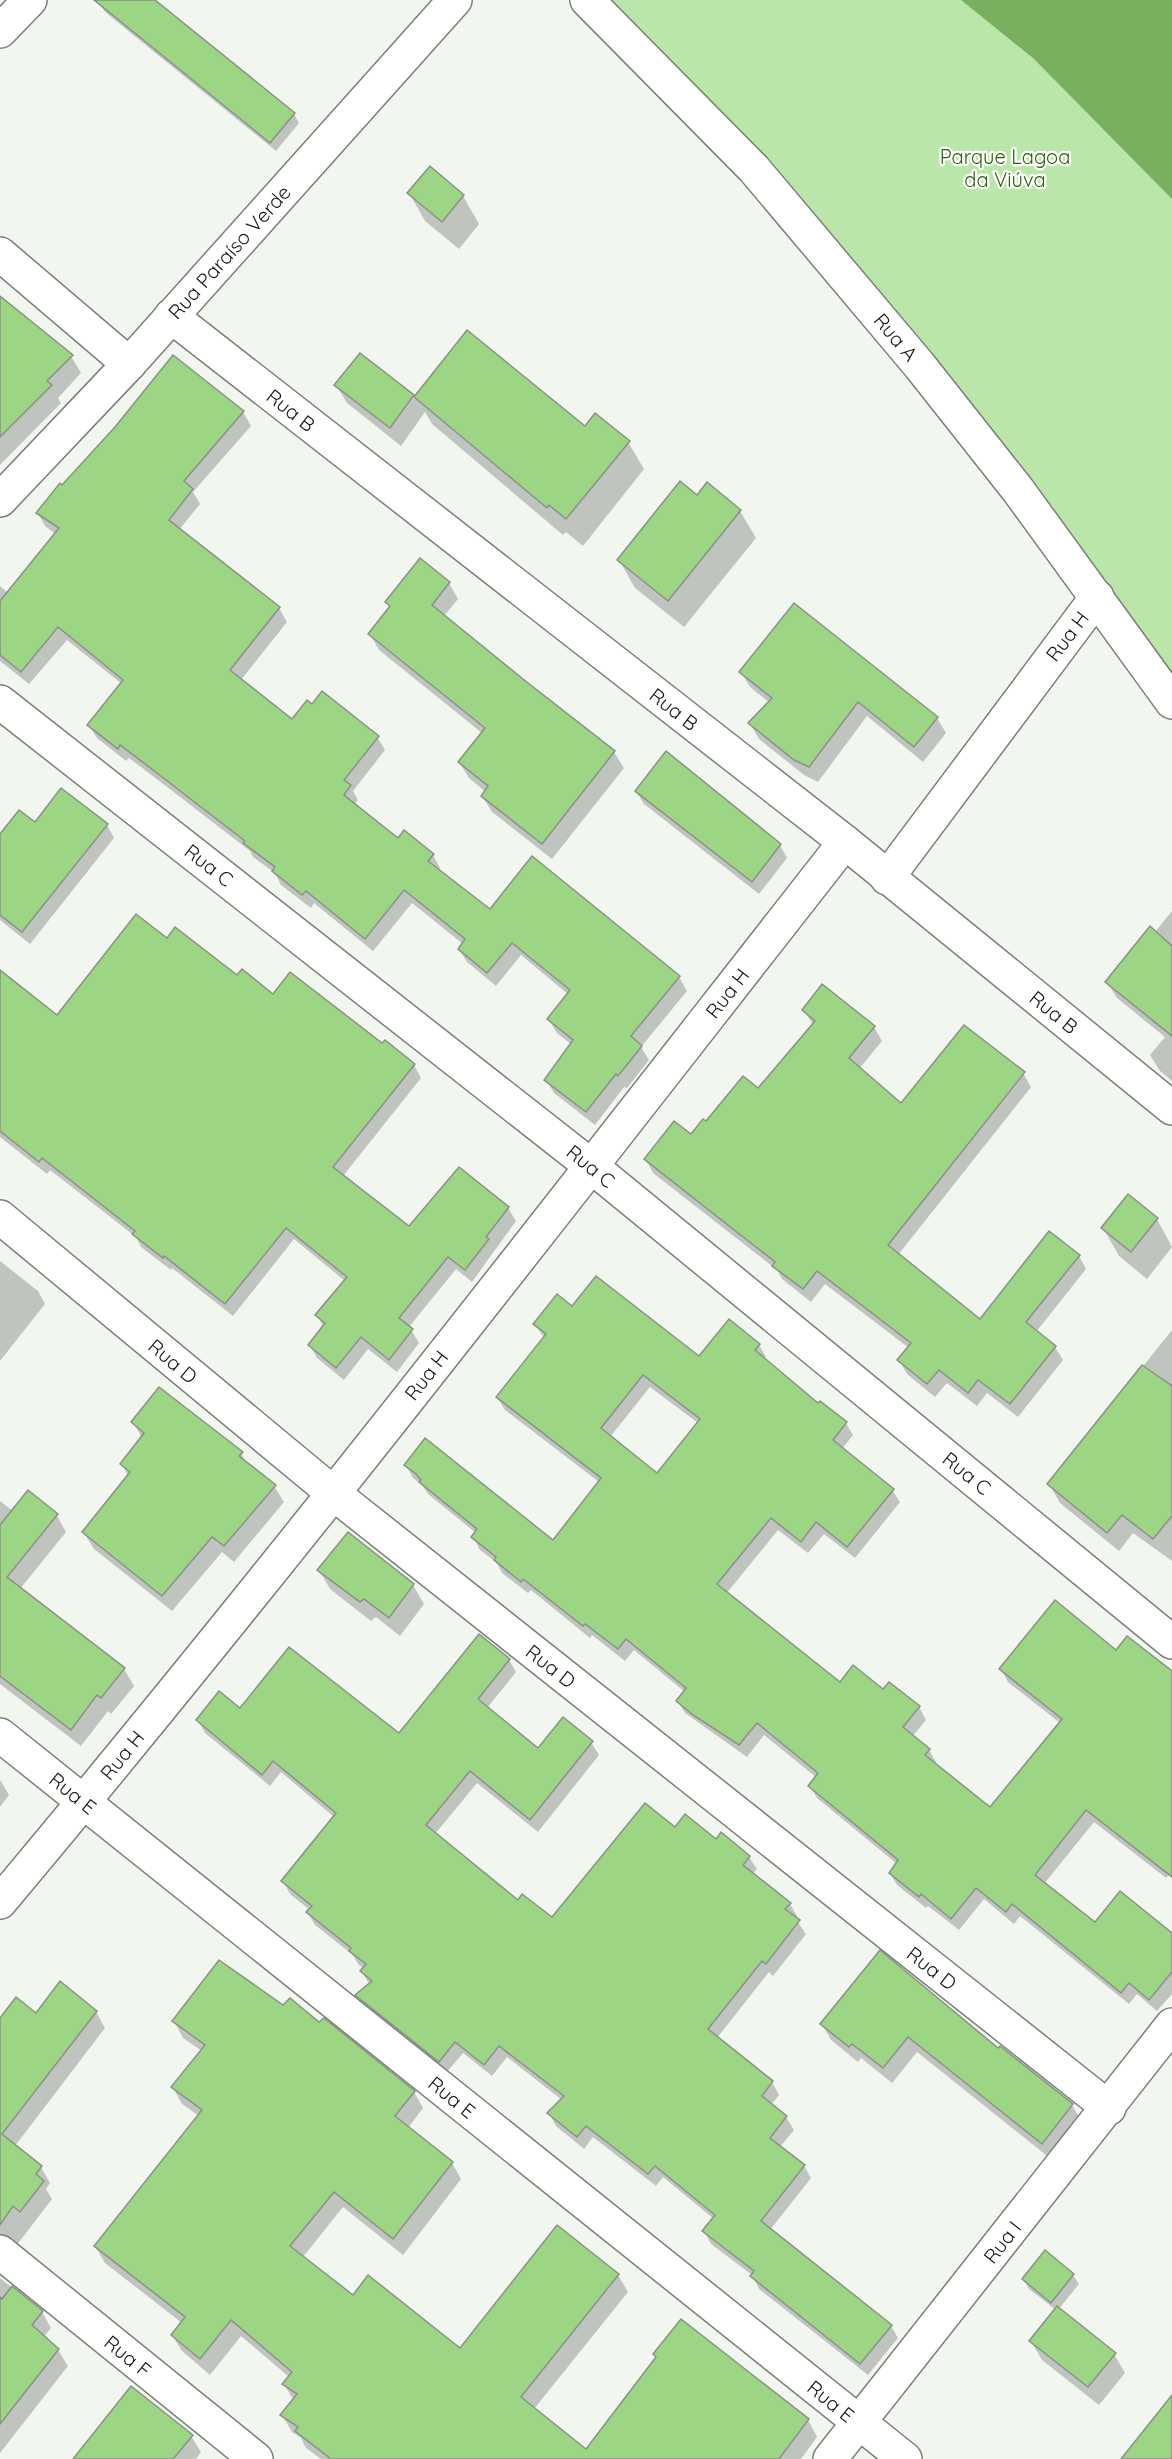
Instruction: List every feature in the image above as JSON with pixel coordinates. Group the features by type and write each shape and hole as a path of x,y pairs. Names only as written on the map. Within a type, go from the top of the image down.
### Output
{"street":[{"path":"0,31 30,0"},
{"name":"Rua Paraíso Verde","path":"0,500 129,364 455,0"},
{"name":"Rua A","path":"587,0 754,169 920,366 1018,490 1172,702"},
{"path":"0,254 129,364"},
{"name":"Rua B","path":"171,316 845,842 1172,1108"},
{"name":"Rua H","path":"887,878 1097,597"},
{"name":"Rua C","path":"0,702 591,1166 1172,1642"},
{"name":"Rua H","path":"0,1902 84,1802 333,1493 845,842"},
{"name":"Rua D","path":"0,1217 333,1493 1109,2108"},
{"name":"Rua E","path":"0,1735 905,2459"},
{"name":"Rua I","path":"830,2459 1109,2108 1172,2025"},
{"name":"Rua F","path":"0,2252 256,2459"}],"green space":[{"name":"Parque Lagoa da Viúva","path":"587,0 1172,0 1172,702 1018,490"}],"shaded area":[{"path":"961,0 1172,0 1172,199 1033,58"}],"building":[{"path":"94,0 155,0 295,113 270,143"},
{"path":"430,166 464,195 442,222 407,193"},
{"path":"0,296 73,355 47,381 52,385 0,437"},
{"path":"467,330 585,426 595,413 630,441 566,519 549,505 547,508 414,397"},
{"path":"360,353 414,395 390,428 334,385"},
{"path":"173,355 244,411 184,481 193,489 169,520 280,607 230,670 292,719 307,700 312,704 322,691 379,736 344,780 351,785 344,795 398,838 404,830 434,854 428,861 490,909 532,856 680,976 631,1036 642,1046 586,1112 544,1080 573,1040 547,1019 570,990 512,943 487,973 458,949 465,939 404,890 365,939 306,891 302,895 272,871 275,867 243,843 245,841 153,770 120,745 118,749 87,725 123,680 58,627 21,672 0,655 0,601 59,528 36,513 60,483 62,485 115,427"},
{"path":"680,481 697,495 707,482 741,510 668,601 617,560"},
{"path":"420,558 450,582 432,605 615,751 542,844 481,796 488,786 458,762 485,728 368,634 390,606 385,602"},
{"path":"794,603 938,717 914,747 858,702 809,767 794,760 748,723 772,698 739,672"},
{"path":"666,751 781,844 752,882 635,791"},
{"path":"61,788 108,824 22,932 0,915 0,834 19,810 35,822"},
{"path":"136,914 167,938 175,927 237,975 242,969 273,994 290,972 382,1043 385,1040 415,1064 333,1167 409,1226 459,1167 509,1207 486,1237 489,1239 465,1270 448,1257 399,1318 413,1329 389,1360 361,1337 336,1368 308,1345 325,1323 315,1315 347,1277 286,1228 225,1304 132,1234 135,1231 42,1158 39,1162 0,1131 0,970 57,1015"},
{"path":"1150,926 1172,946 1172,1036 1105,982"},
{"path":"822,984 875,1026 849,1058 901,1103 964,1025 1025,1072 888,1245 980,1319 1049,1231 1080,1255 1026,1322 1056,1346 1010,1404 978,1380 968,1393 939,1370 927,1384 897,1360 911,1343 817,1271 803,1289 772,1266 775,1262 644,1159 674,1121 691,1134 703,1119 706,1121 743,1076 758,1088 815,1021 802,1010"},
{"path":"1128,1194 1158,1218 1131,1252 1101,1228"},
{"path":"596,1276 699,1356 729,1319 760,1344 755,1350 818,1403 820,1401 847,1422 833,1440 894,1489 847,1547 816,1522 801,1542 771,1518 717,1584 840,1682 853,1665 883,1689 889,1682 920,1706 903,1727 930,1749 925,1755 990,1807 1062,1719 999,1669 1055,1600 1116,1650 1127,1636 1172,1671 1172,1877 1086,1810 1035,1875 1095,1922 1120,1891 1172,1933 1172,1972 1149,2000 1129,1983 1121,1993 1012,1904 1006,1912 976,1888 951,1919 921,1894 919,1897 889,1873 898,1860 808,1786 818,1773 757,1723 739,1745 693,1715 676,1701 686,1688 626,1639 618,1649 585,1624 583,1626 523,1579 521,1582 494,1560 496,1557 471,1537 477,1529 419,1482 421,1480 416,1474 404,1465 425,1438 553,1540 601,1478 496,1397 546,1334 533,1324 557,1294 572,1306","holes":["643,1375 700,1419 657,1473 601,1428"]},
{"path":"1142,1365 1172,1386 1172,1516 1153,1539 1122,1515 1107,1533 1047,1484"},
{"path":"159,1387 243,1452 239,1456 276,1485 224,1546 212,1537 162,1596 82,1532 130,1472 120,1464 144,1433 131,1422"},
{"path":"28,1490 58,1514 7,1577 125,1668 101,1698 97,1695 71,1730 0,1676 0,1525"},
{"path":"348,1532 414,1584 389,1618 364,1599 360,1602 317,1570"},
{"path":"479,1634 510,1659 478,1699 538,1748 563,1717 593,1741 530,1820 470,1771 426,1825 518,1900 522,1894 552,1917 645,1803 675,1827 685,1814 716,1839 721,1832 750,1856 743,1865 791,1903 785,1909 800,1920 766,1964 762,1961 708,2029 773,2081 762,2096 787,2116 770,2138 805,2165 761,2221 892,2325 860,2364 750,2276 754,2271 702,2231 715,2215 655,2166 648,2174 586,2126 577,2137 547,2113 564,2096 499,2046 484,2065 455,2042 439,2062 355,1995 372,1981 360,1971 366,1964 349,1951 351,1948 306,1912 312,1906 281,1881 336,1813 273,1761 262,1775 196,1720 219,1691 240,1708 289,1647 399,1733"},
{"path":"880,1950 998,2048 1000,2046 1073,2104 1042,2144 908,2037 883,2068 852,2044 849,2047 820,2024"},
{"path":"219,1960 283,2005 290,1998 319,2022 324,2018 415,2091 395,2116 453,2162 393,2239 334,2192 290,2246 353,2295 368,2275 460,2348 557,2225 619,2274 521,2397 586,2449 656,2357 653,2354 681,2319 809,2419 779,2459 331,2459 295,2431 298,2427 280,2415 297,2394 282,2384 292,2372 231,2320 200,2359 171,2335 185,2317 94,2246 202,2110 171,2087 205,2045 172,2021"},
{"path":"60,1981 97,2011 2,2134 42,2166 36,2174 44,2181 20,2212 13,2206 0,2225 0,2018 16,1997 36,2013"},
{"path":"1045,2250 1074,2274 1051,2303 1022,2279"},
{"path":"12,2286 43,2311 32,2325 59,2349 0,2424 0,2297 2,2299"},
{"path":"1057,2306 1116,2353 1088,2387 1029,2341"},
{"path":"131,2386 193,2435 173,2459 73,2459"},
{"path":"1172,2395 1172,2459 1121,2459"}]}
